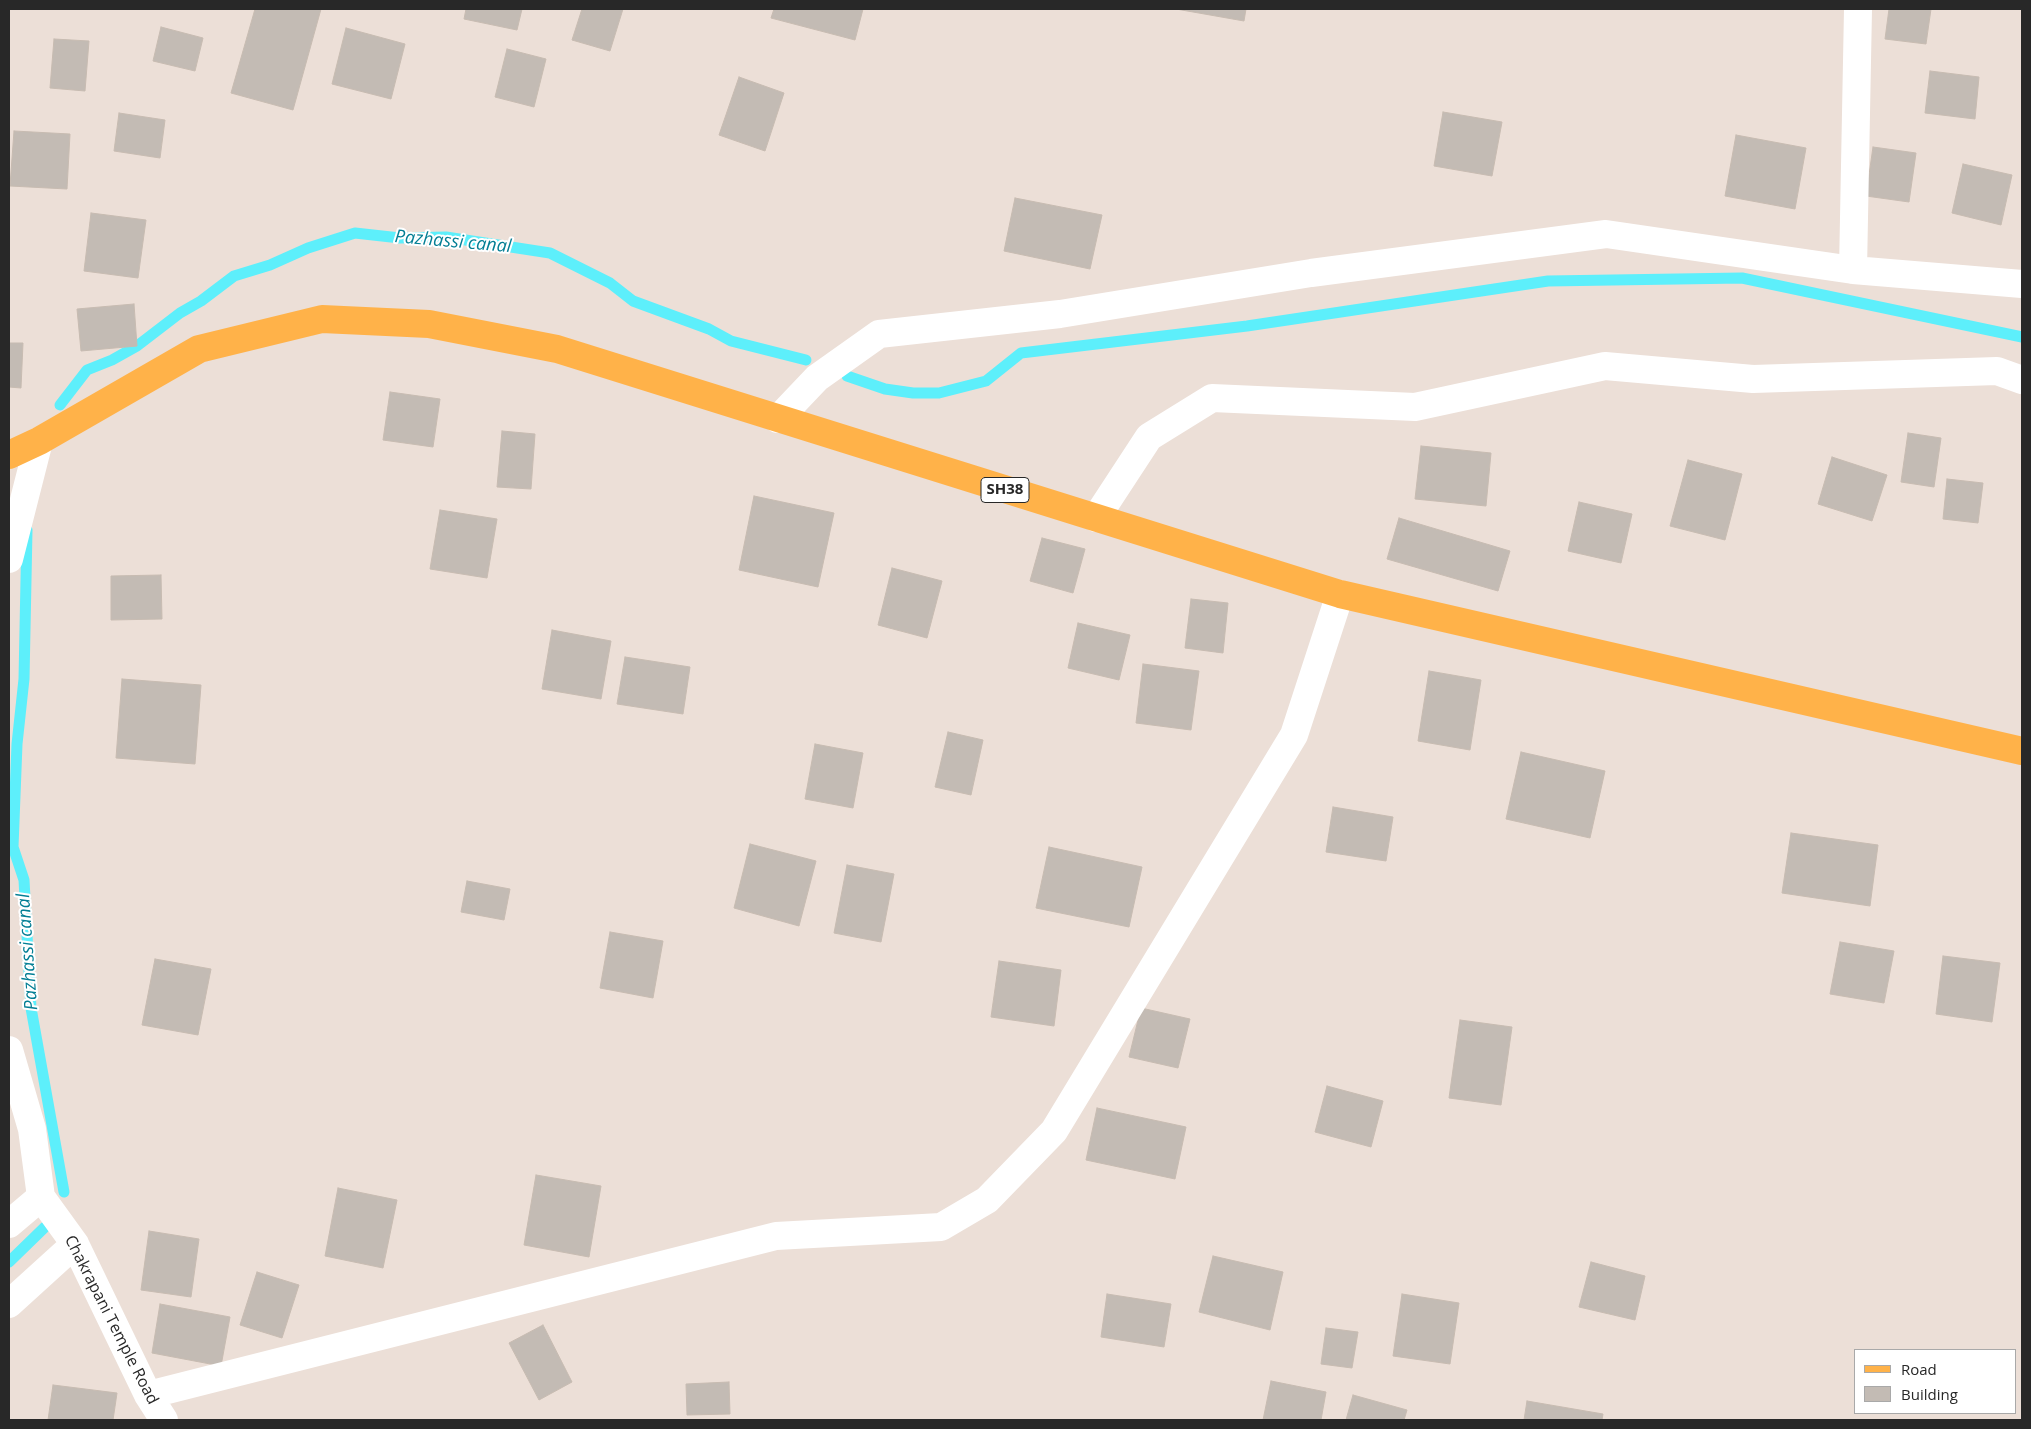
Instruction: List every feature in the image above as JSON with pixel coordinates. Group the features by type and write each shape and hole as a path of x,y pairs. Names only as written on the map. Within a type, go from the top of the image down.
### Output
{"main road":[{"name":"SH38","path":"9,455 39,441 198,349 322,319 429,324 557,349 1340,594 2022,751"}],"street":[{"path":"1853,270 1858,9"},
{"path":"778,418 817,378 879,334 1060,314 1320,272 1606,234 1853,270 2022,284"},
{"path":"1096,518 1149,436 1212,398 1415,407 1605,366 1753,380 1997,371 2022,380"},
{"path":"9,559 39,441"},
{"path":"148,1396 776,1236 941,1227 987,1200 1054,1131 1294,735 1340,594"},
{"name":"Chakrapani Temple Road","path":"9,1050 32,1129 41,1197 75,1244 148,1396 164,1420"},
{"path":"9,1224 41,1197"},
{"path":"9,1304 75,1244"}],"building":[{"path":"255,9 321,9 293,110 231,93"},
{"path":"466,9 522,9 517,30 464,19"},
{"path":"582,9 623,9 610,51 572,40"},
{"path":"774,9 863,9 855,40 771,18"},
{"path":"1176,9 1246,9 1244,21"},
{"path":"1889,9 1931,9 1926,44 1885,39"},
{"path":"161,27 203,38 195,71 153,61"},
{"path":"346,28 405,44 391,99 332,84"},
{"path":"54,39 89,41 85,91 50,88"},
{"path":"507,49 546,59 534,107 495,97"},
{"path":"1930,71 1979,77 1975,119 1925,113"},
{"path":"739,77 784,93 765,151 719,135"},
{"path":"1443,112 1502,122 1492,176 1434,166"},
{"path":"119,113 165,120 160,158 114,151"},
{"path":"14,131 70,134 67,189 10,186"},
{"path":"1736,135 1806,148 1795,209 1725,196"},
{"path":"1873,147 1916,153 1909,202 1866,196"},
{"path":"1963,164 2012,175 2001,225 1952,213"},
{"path":"1015,198 1102,215 1090,269 1004,251"},
{"path":"91,213 146,220 138,278 84,271"},
{"path":"134,304 137,346 81,351 77,309"},
{"path":"9,343 23,343 21,388 9,387"},
{"path":"390,392 440,399 433,447 383,440"},
{"path":"502,431 535,434 531,489 497,487"},
{"path":"1908,433 1941,438 1934,487 1901,482"},
{"path":"1421,446 1491,453 1486,506 1415,499"},
{"path":"1832,457 1887,475 1872,521 1818,504"},
{"path":"1688,460 1742,474 1725,540 1670,526"},
{"path":"1947,479 1983,483 1978,523 1943,519"},
{"path":"754,496 834,513 818,587 739,570"},
{"path":"1579,502 1632,514 1621,563 1568,551"},
{"path":"440,510 497,519 487,578 430,569"},
{"path":"1399,518 1510,551 1498,591 1387,559"},
{"path":"1042,538 1085,549 1073,593 1030,581"},
{"path":"892,568 942,581 927,638 878,625"},
{"path":"161,575 162,619 111,620 111,576"},
{"path":"1191,599 1228,603 1223,653 1185,648"},
{"path":"1078,623 1130,635 1119,680 1068,668"},
{"path":"552,630 611,641 601,699 542,689"},
{"path":"625,657 690,667 683,714 617,704"},
{"path":"1143,664 1199,671 1191,730 1136,723"},
{"path":"1429,671 1481,680 1470,750 1418,741"},
{"path":"122,679 201,685 195,764 116,758"},
{"path":"948,732 983,740 971,795 935,787"},
{"path":"815,744 863,753 853,808 805,799"},
{"path":"1521,752 1605,771 1590,838 1506,819"},
{"path":"1333,807 1393,817 1386,861 1326,852"},
{"path":"1791,833 1878,845 1870,906 1782,893"},
{"path":"750,844 816,861 799,926 734,908"},
{"path":"1049,847 1142,867 1129,927 1036,908"},
{"path":"847,865 894,874 881,942 834,933"},
{"path":"467,881 510,889 504,920 461,912"},
{"path":"610,932 663,941 653,998 600,988"},
{"path":"1840,942 1894,951 1884,1003 1830,994"},
{"path":"1943,956 2000,963 1992,1022 1936,1014"},
{"path":"155,959 211,969 198,1035 142,1025"},
{"path":"999,961 1061,970 1054,1026 991,1017"},
{"path":"1141,1008 1190,1019 1178,1068 1129,1057"},
{"path":"1460,1020 1512,1027 1501,1105 1449,1098"},
{"path":"1327,1086 1383,1101 1371,1147 1315,1132"},
{"path":"1097,1108 1186,1127 1175,1179 1086,1160"},
{"path":"536,1175 601,1186 589,1257 524,1245"},
{"path":"338,1188 397,1200 383,1268 325,1256"},
{"path":"149,1231 199,1239 191,1297 141,1290"},
{"path":"1213,1256 1283,1272 1270,1330 1199,1312"},
{"path":"1591,1262 1645,1276 1635,1320 1579,1307"},
{"path":"257,1272 299,1285 282,1338 240,1325"},
{"path":"1107,1294 1171,1304 1164,1347 1101,1337"},
{"path":"1402,1294 1459,1303 1450,1364 1393,1356"},
{"path":"160,1304 230,1317 221,1366 152,1353"},
{"path":"543,1325 572,1382 539,1400 509,1343"},
{"path":"1326,1328 1358,1332 1352,1368 1321,1364"},
{"path":"1271,1381 1326,1392 1321,1420 1263,1420"},
{"path":"729,1382 730,1414 687,1415 686,1384"},
{"path":"53,1385 117,1393 113,1420 48,1420"},
{"path":"1353,1395 1407,1410 1404,1420 1346,1420"},
{"path":"1527,1401 1603,1414 1602,1420 1524,1420"}],"waterway":[{"name":"Pazhassi canal","path":"60,405 87,370 112,360 137,346 180,313 201,301 234,276 270,265 308,248 355,233 400,238 446,237 550,253 610,283 633,301 709,329 731,341 806,360"},
{"path":"847,376 885,389 913,393 939,393 986,381 1021,353 1247,326 1548,281 1742,278 2022,337"},
{"name":"Pazhassi canal","path":"27,530 24,679 17,744 13,847 24,880 31,1008 64,1192"},
{"path":"9,1262 45,1227"}]}
